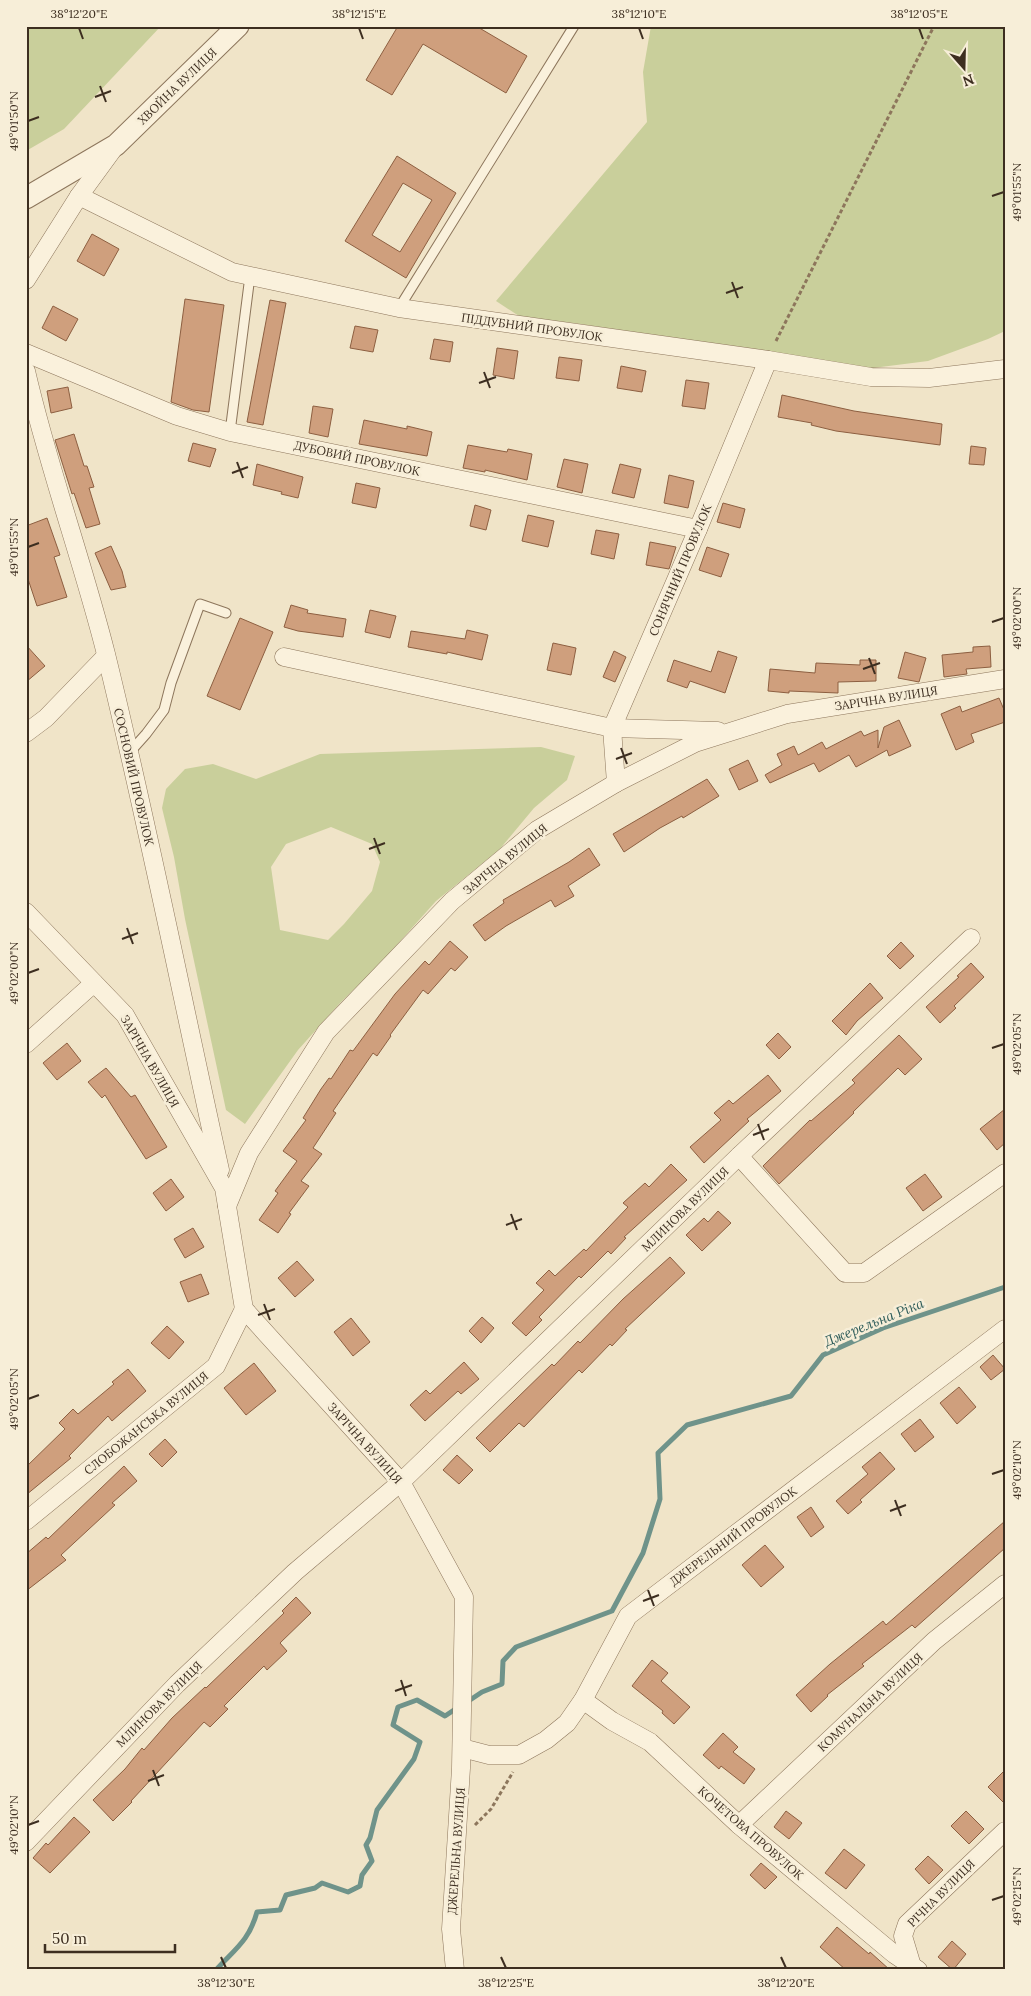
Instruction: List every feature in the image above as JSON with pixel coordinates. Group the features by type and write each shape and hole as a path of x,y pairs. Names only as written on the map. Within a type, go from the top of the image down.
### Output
{"street":[{"name":"ХВОЙНА ВУЛИЦЯ","path":"26,198 116,145 238,26"},
{"path":"26,280 79,196 116,145"},
{"name":"ПІДДУБНИЙ ПРОВУЛОК","path":"79,196 232,272 399,308 768,360 871,377 929,378 1005,368"},
{"name":"ДУБОВИЙ ПРОВУЛОК","path":"26,353 177,416 230,432 698,529"},
{"name":"СОНЯЧНИЙ ПРОВУЛОК","path":"616,783 612,728 698,529 768,360"},
{"name":"СОСНОВИЙ ПРОВУЛОК","path":"26,372 37,418 106,656 224,1188"},
{"path":"26,733 46,718 106,656"},
{"path":"284,657 612,728 733,731"},
{"name":"ЗАРІЧНА ВУЛИЦЯ","path":"227,1206 249,1153 326,1032 452,902 537,830 616,783 695,743 788,714 1005,678"},
{"name":"ЗАРІЧНА ВУЛИЦЯ","path":"26,912 125,1015 224,1188 244,1309 401,1482 464,1597 461,1698 462,1740"},
{"name":"МЛИНОВА ВУЛИЦЯ","path":"26,1842 177,1684 296,1572 401,1482 739,1156 971,938"},
{"path":"26,1044 94,983"},
{"path":"739,1156 846,1273 864,1273 1005,1173"},
{"name":"СЛОБОЖАНСЬКА ВУЛИЦЯ","path":"26,1521 216,1366 244,1309"},
{"name":"ДЖЕРЕЛЬНИЙ ПРОВУЛОК","path":"462,1740 489,1755 519,1755 546,1740 567,1723 583,1700 628,1616 1005,1329"},
{"name":"КОМУНАЛЬНА ВУЛИЦЯ","path":"740,1826 934,1641 1005,1584"},
{"name":"КОЧЕТОВА ПРОВУЛОК","path":"583,1700 612,1721 650,1742 740,1826 894,1954 915,1968"},
{"name":"ДЖЕРЕЛЬНА ВУЛИЦЯ","path":"455,1970 451,1929 462,1740"},
{"name":"РІЧНА ВУЛИЦЯ","path":"915,1968 903,1936 907,1924 1005,1831"}],"lane":[{"path":"399,308 574,26"},
{"path":"230,432 250,276"},
{"path":"129,753 164,710 171,683 200,604 226,613"}],"path":[{"path":"776,341 934,26"},
{"path":"456,1845 491,1809 512,1775 519,1755"}],"green space":[{"path":"26,26 161,26 64,129 26,151"},
{"path":"651,26 1005,26 1005,331 928,361 865,369 574,323 522,318 496,301 647,122 643,72"},
{"path":"541,747 575,756 567,780 534,808 499,850 436,901 379,965 341,1002 298,1050 245,1124 226,1110 185,919 174,857 162,808 166,789 185,769 213,764 256,779 320,754","holes":["331,827 372,844 380,862 372,891 328,940 280,930 271,867 286,844"]}],"building":[{"path":"398,26 476,26 527,56 506,93 423,44 392,95 366,80"},
{"path":"397,156 456,193 406,278 345,241","holes":["403,183 432,200 400,252 372,235"]},
{"path":"92,234 119,249 104,276 77,261"},
{"path":"185,299 224,305 209,412 193,410 171,402"},
{"path":"270,300 286,303 263,425 247,422"},
{"path":"53,306 78,319 66,341 42,328"},
{"path":"355,326 378,330 373,352 350,348"},
{"path":"434,339 453,342 450,362 430,359"},
{"path":"497,348 518,351 514,379 493,375"},
{"path":"559,357 582,360 579,381 556,378"},
{"path":"621,366 646,371 642,392 617,388"},
{"path":"686,380 709,383 705,409 682,406"},
{"path":"68,387 72,408 51,413 47,391"},
{"path":"782,395 854,411 942,424 940,445 836,431 811,425 812,423 778,417"},
{"path":"313,406 333,409 328,437 309,433"},
{"path":"364,420 407,429 407,426 432,432 427,456 359,444"},
{"path":"74,434 84,466 87,466 94,487 89,488 100,524 86,528 74,493 72,494 55,440"},
{"path":"193,443 216,449 210,467 188,461"},
{"path":"468,445 507,452 508,449 532,454 527,480 485,470 485,472 463,468"},
{"path":"971,446 986,448 984,465 969,464"},
{"path":"564,459 588,464 582,493 557,487"},
{"path":"257,464 303,477 298,498 253,485"},
{"path":"620,464 641,469 634,498 612,493"},
{"path":"669,475 694,481 688,508 664,503"},
{"path":"356,483 380,488 376,508 352,503"},
{"path":"723,503 745,509 740,528 717,522"},
{"path":"475,505 491,510 486,530 470,526"},
{"path":"528,515 554,521 548,547 522,541"},
{"path":"47,518 60,555 54,557 67,597 37,606 26,573 26,526"},
{"path":"596,530 619,534 614,559 591,554"},
{"path":"650,542 676,547 669,569 646,565"},
{"path":"111,546 122,571 126,587 111,590 95,553"},
{"path":"707,547 729,554 721,577 699,570"},
{"path":"291,605 308,610 307,613 346,619 343,637 298,631 284,627"},
{"path":"370,610 396,616 390,638 365,632"},
{"path":"240,618 273,632 240,710 207,696"},
{"path":"467,630 488,635 482,660 447,652 447,654 408,647 411,631 465,639"},
{"path":"553,643 576,648 571,675 547,670"},
{"path":"26,645 45,666 26,682"},
{"path":"990,646 991,667 966,669 967,674 944,677 942,655 973,652 973,647"},
{"path":"614,651 626,657 615,682 603,677"},
{"path":"718,651 737,657 725,693 690,681 687,688 667,681 674,660 711,672"},
{"path":"905,652 926,658 919,682 898,678"},
{"path":"860,660 876,660 876,681 838,682 838,693 768,691 770,669 815,673 816,663 860,665"},
{"path":"999,698 1005,712 1005,722 971,734 974,742 956,750 941,714 960,706 962,712"},
{"path":"899,720 911,746 889,756 887,750 856,767 849,755 819,772 814,763 770,783 765,775 782,765 777,754 794,746 798,755 822,742 826,749 861,731 864,736 878,730 878,748 884,727"},
{"path":"748,760 758,781 739,790 729,769"},
{"path":"707,779 719,796 683,818 682,816 660,828 624,852 613,834"},
{"path":"589,848 600,865 568,886 574,896 555,907 551,900 506,926 485,941 473,925 504,903 503,900 569,862"},
{"path":"450,941 468,957 455,971 451,968 428,994 423,990 377,1056 373,1053 333,1111 336,1113 313,1148 322,1154 301,1181 309,1186 289,1213 291,1214 278,1233 259,1220 278,1193 275,1191 297,1161 283,1151 306,1120 303,1118 321,1089 329,1078 331,1079 350,1050 353,1051 395,994 425,961 429,965"},
{"path":"901,942 914,956 900,969 887,956"},
{"path":"971,963 984,977 954,1006 956,1008 940,1023 926,1007 959,977 957,976"},
{"path":"870,983 883,998 857,1021 846,1035 832,1021"},
{"path":"778,1033 791,1047 779,1059 766,1045"},
{"path":"899,1035 922,1059 905,1075 898,1068 854,1113 779,1184 763,1166 810,1120 855,1083 852,1080"},
{"path":"67,1043 81,1061 57,1080 43,1063"},
{"path":"106,1068 131,1097 135,1095 167,1147 146,1159 105,1095 102,1098 88,1082"},
{"path":"768,1075 781,1091 747,1119 749,1121 704,1163 690,1147 721,1120 714,1113 729,1100 733,1104"},
{"path":"1005,1109 1005,1143 997,1150 980,1129"},
{"path":"671,1164 687,1180 624,1237 626,1238 611,1254 608,1251 581,1278 579,1276 539,1317 542,1320 526,1336 512,1323 544,1290 536,1283 549,1270 555,1276 584,1249 586,1251 628,1207 623,1203 645,1183 649,1187"},
{"path":"925,1174 942,1197 923,1211 906,1188"},
{"path":"171,1179 184,1197 166,1211 153,1193"},
{"path":"718,1211 731,1223 702,1251 686,1235 704,1218 708,1222"},
{"path":"193,1228 204,1247 185,1258 174,1239"},
{"path":"670,1257 685,1273 625,1329 627,1330 612,1346 610,1344 582,1373 579,1370 524,1427 519,1423 490,1452 476,1438 552,1364 554,1366 578,1341 580,1343 623,1299"},
{"path":"297,1261 314,1280 295,1297 278,1278"},
{"path":"201,1274 209,1294 188,1302 180,1282"},
{"path":"482,1317 494,1328 481,1343 469,1331"},
{"path":"351,1318 370,1342 353,1356 334,1332"},
{"path":"167,1326 184,1342 169,1359 151,1343"},
{"path":"993,1355 1005,1369 991,1380 980,1367"},
{"path":"464,1362 479,1379 461,1394 458,1391 425,1421 410,1405 426,1390 430,1394"},
{"path":"254,1363 276,1391 246,1415 224,1388"},
{"path":"128,1369 146,1391 112,1421 108,1416 69,1456 71,1458 26,1495 26,1467 65,1429 59,1423 73,1409 78,1414 114,1384 112,1382"},
{"path":"959,1387 976,1407 957,1424 940,1403"},
{"path":"920,1419 934,1437 915,1452 901,1434"},
{"path":"165,1439 177,1452 162,1467 149,1454"},
{"path":"880,1452 895,1469 860,1500 862,1502 848,1514 836,1501 868,1474 862,1467"},
{"path":"457,1455 473,1470 459,1484 443,1470"},
{"path":"124,1466 137,1481 112,1503 115,1505 61,1555 66,1560 26,1591 26,1554 46,1537 48,1539"},
{"path":"811,1507 824,1527 811,1537 797,1517"},
{"path":"1005,1521 1005,1548 915,1628 912,1625 862,1664 864,1666 827,1695 811,1712 796,1695 830,1664 883,1621 886,1625"},
{"path":"765,1545 784,1567 761,1587 742,1565"},
{"path":"296,1597 311,1613 280,1643 287,1651 267,1670 264,1666 224,1706 228,1709 210,1727 204,1722 113,1821 93,1800 125,1769 142,1748 144,1750 172,1718 284,1613 282,1611"},
{"path":"652,1660 668,1673 661,1681 690,1707 674,1724 662,1713 663,1711 632,1686"},
{"path":"723,1733 738,1747 733,1752 755,1769 744,1784 721,1766 719,1769 703,1755"},
{"path":"1005,1770 1005,1804 988,1787"},
{"path":"786,1811 802,1823 789,1839 774,1827"},
{"path":"966,1811 984,1829 969,1844 951,1826"},
{"path":"74,1817 90,1832 50,1873 33,1858"},
{"path":"844,1849 865,1865 846,1889 825,1873"},
{"path":"928,1856 943,1870 929,1884 915,1869"},
{"path":"761,1863 777,1877 765,1889 750,1875"},
{"path":"837,1927 890,1970 846,1970 820,1947"},
{"path":"952,1941 966,1954 953,1970 938,1957"}],"waterway":[{"name":"Джерельна Ріка","path":"467,1702 482,1692 502,1684 503,1661 516,1647 612,1611 643,1553 660,1499 658,1453 687,1425 791,1396 823,1355 883,1328 1005,1287"},
{"name":"Джерельна Ріка","path":"216,1970 246,1938 257,1912 280,1910 286,1895 315,1888 322,1883 348,1892 360,1886 362,1875 372,1861 366,1845 370,1838 377,1810 414,1759 420,1742 393,1725 398,1707 417,1700 445,1716 457,1708"}]}
